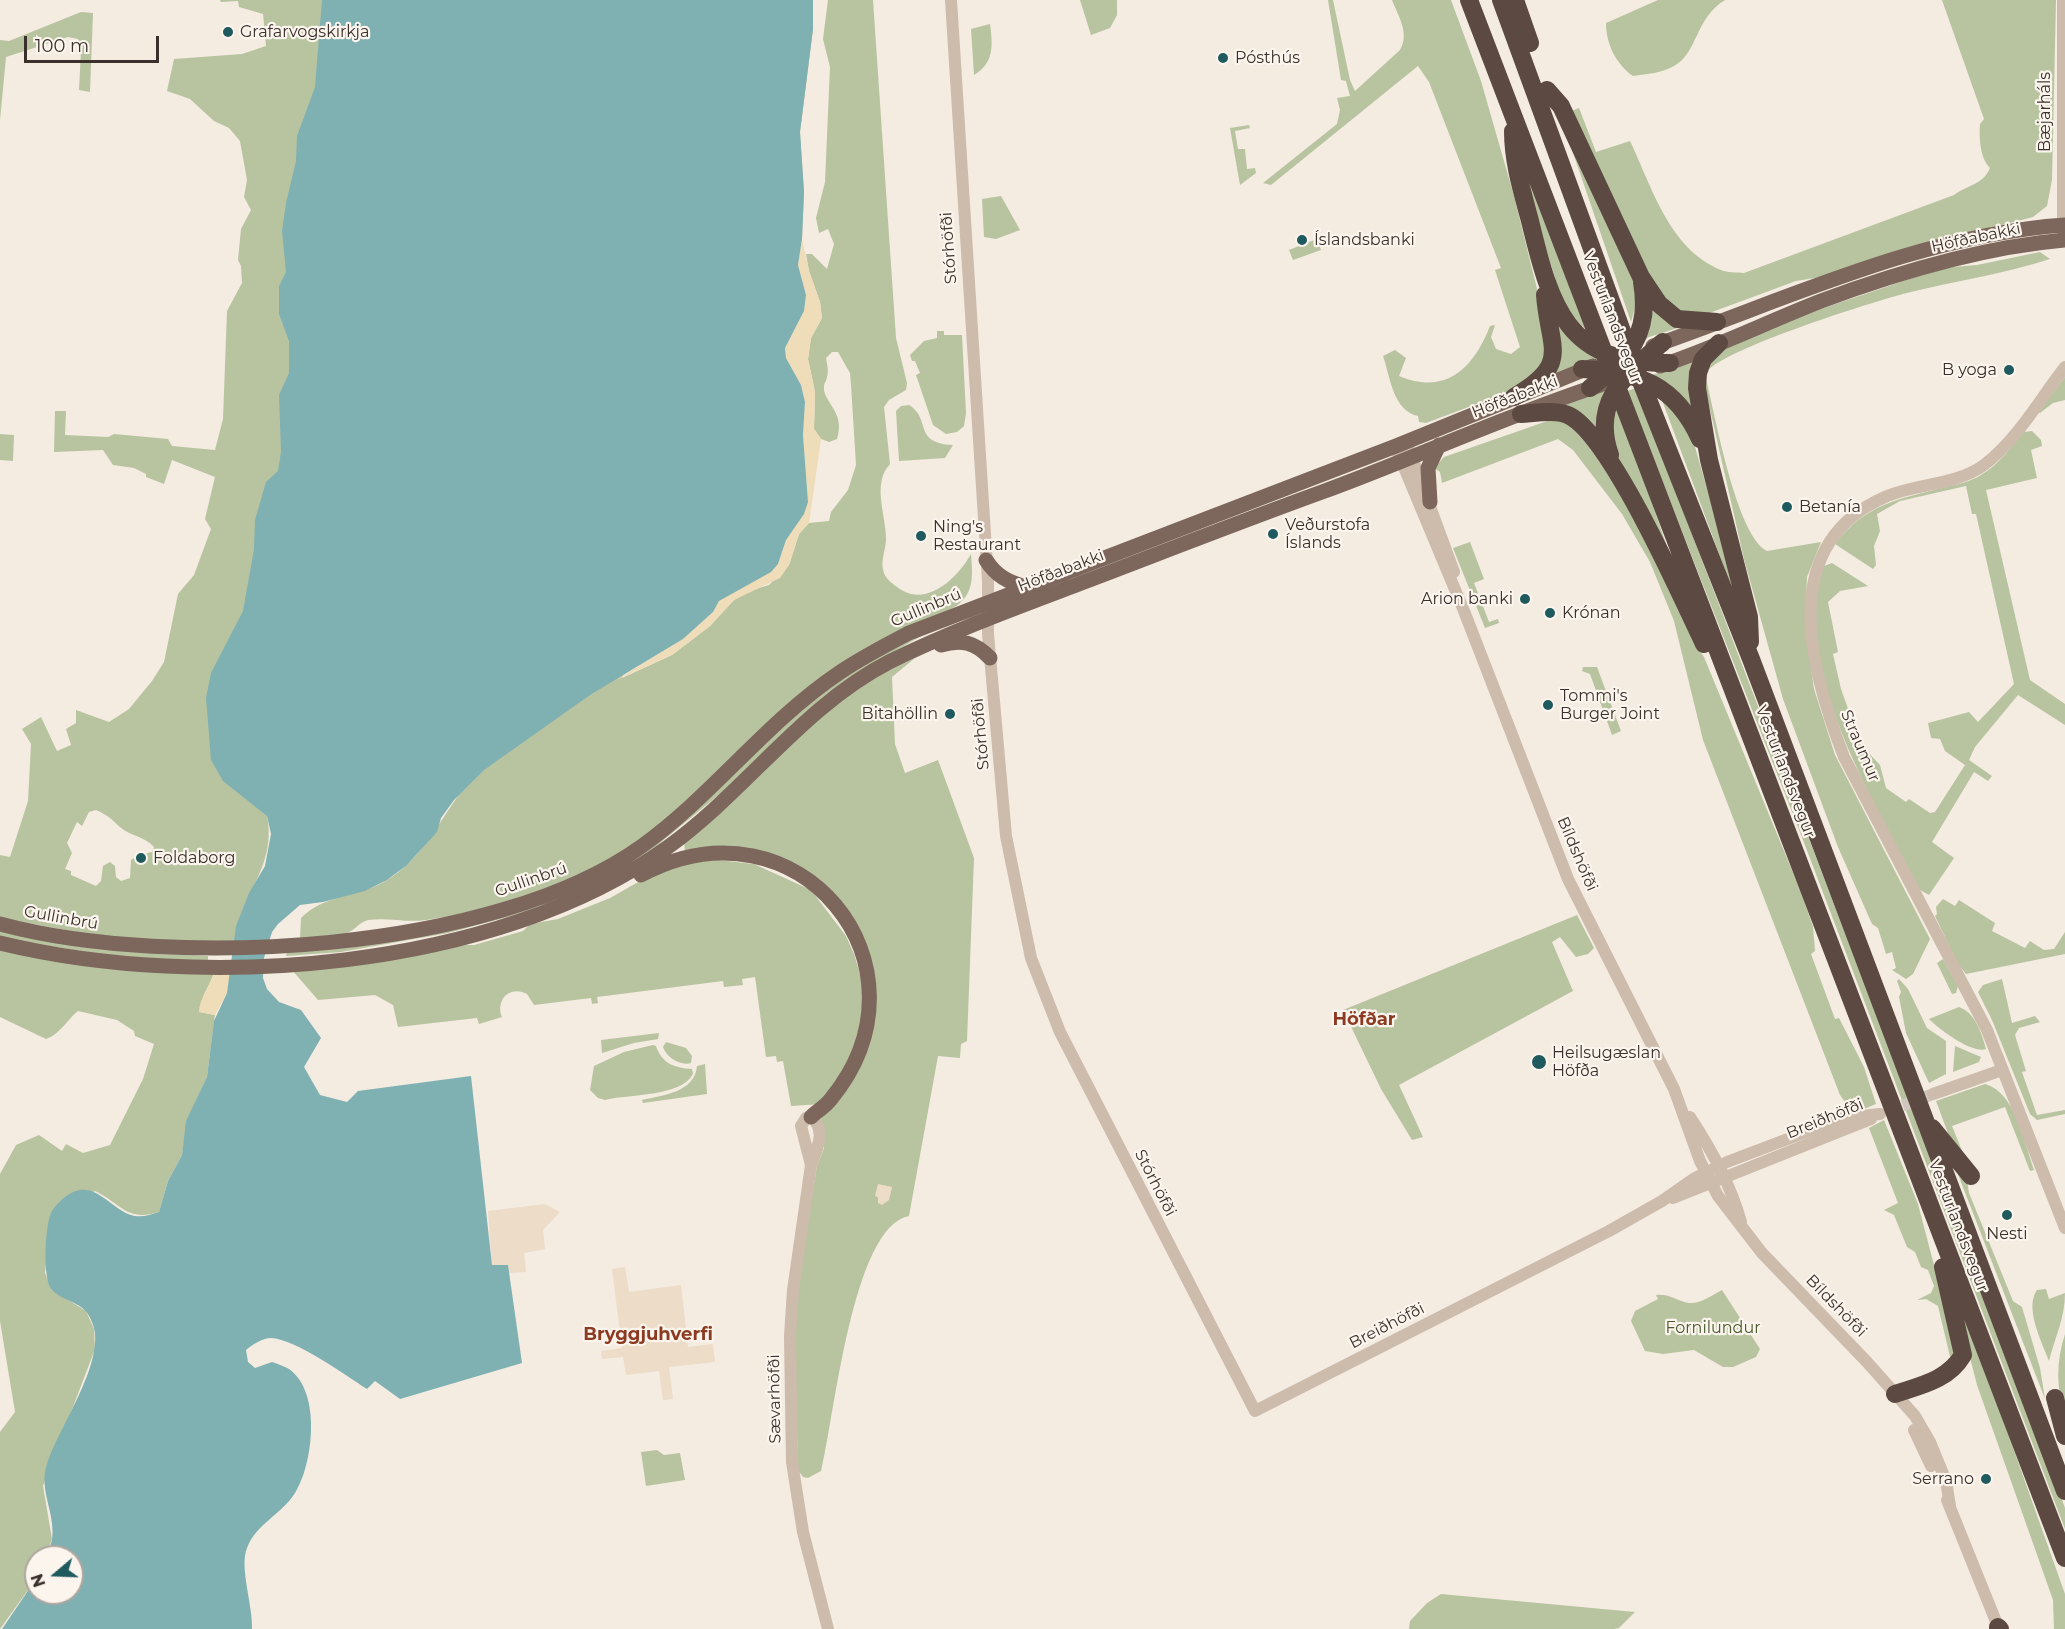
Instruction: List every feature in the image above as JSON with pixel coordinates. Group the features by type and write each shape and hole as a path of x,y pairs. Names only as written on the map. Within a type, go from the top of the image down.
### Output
{"highway":[{"name":"Vesturlandsvegur","path":"1469,0 2065,1557"},
{"name":"Vesturlandsvegur","path":"1501,0 1634,364 1751,659 2065,1491"},
{"path":"1515,0 1576,173 1605,282"},
{"path":"1547,90 1561,106 1641,277 1659,304 1671,316 1688,321 1717,322"},
{"path":"1514,120 1514,156 1550,296 1563,318 1590,345 1657,385 1686,413 1709,460"},
{"path":"1518,406 1541,380 1552,362 1553,343 1543,272"},
{"path":"1616,473 1605,435 1606,411 1640,331 1645,298 1641,277"},
{"path":"1590,388 1663,342"},
{"path":"1719,343 1703,359 1697,380 1709,460 1749,617 1751,659"},
{"path":"1582,369 1670,363"},
{"path":"1518,406 1569,415 1588,431 1616,473 1659,552 1720,677 1734,694"},
{"path":"1923,1117 1971,1176"},
{"path":"1895,1394 1943,1377 1956,1367 1963,1354 1929,1204"},
{"path":"2055,1398 2065,1436"}],"main road":[{"name":"Höfðabakki","path":"1663,342 1902,256 1969,239 2064,235"},
{"name":"Höfðabakki","path":"1670,363 1823,301 1916,270 2064,235"},
{"name":"Höfðabakki","path":"987,618 1407,460 1518,406 1582,369"},
{"name":"Höfðabakki","path":"987,602 1401,444 1518,406 1590,388"},
{"path":"1430,502 1428,468 1439,445"},
{"path":"986,560 993,571 1004,579 1026,587"},
{"name":"Gullinbrú","path":"0,924 96,943 199,948 291,945 379,937 498,911 580,883 615,865 684,814 801,703 838,673 909,633 987,602"},
{"name":"Gullinbrú","path":"0,943 94,961 147,966 292,964 359,957 452,940 534,916 569,904 610,885 674,843 809,718 861,678 987,618"},
{"path":"887,664 955,641 975,646 990,658"},
{"path":"569,904 609,892 666,863 706,853 722,852 755,855 779,863 813,883 830,897 850,927 861,953 868,982 868,1016 865,1032 849,1071 832,1099 811,1117"}],"street":[{"name":"Stórhöfði","path":"951,0 986,560 990,658 1006,836 1031,958 1060,1032 1255,1411"},
{"name":"Bæjarháls","path":"2063,0 2064,235"},
{"name":"Straumur","path":"2065,367 2004,447 1983,465 1959,477 1888,495 1856,513 1832,539 1818,564 1810,596 1811,632 1818,675 1844,757 1987,1030 2065,1228"},
{"name":"Bíldshöfði","path":"1401,444 1568,879 1680,1101 1717,1180 1737,1206 1742,1226 1762,1253 1915,1416 1930,1442 1946,1481 1950,1506 1999,1628"},
{"name":"Bíldshöfði","path":"1407,460 1430,502 1464,611"},
{"path":"1933,1094 2002,1070"},
{"name":"Breiðhöfði","path":"1255,1411 1481,1297 1662,1202 1712,1169 1843,1118 1880,1114 1662,1202"},
{"name":"Sævarhöfði","path":"811,1117 816,1121 820,1132 812,1165 793,1290 790,1336 792,1462 803,1532 828,1629"}],"green space":[{"path":"220,0 813,0 813,29 800,132 804,192 802,239 622,678 672,655 710,626 734,600 752,590 769,585 789,565 799,534 809,523 829,521 831,512 848,490 856,465 851,385 850,373 838,352 832,352 826,358 828,372 824,386 826,397 838,421 837,439 829,442 821,439 814,429 815,392 808,359 811,338 822,318 820,302 809,271 806,254 812,254 827,269 834,244 828,229 819,233 816,218 825,182 830,67 823,39 828,0 873,0 896,338 907,383 906,390 889,400 884,407 890,464 884,472 881,491 886,532 883,569 889,581 897,587 918,595 929,593 949,581 971,554 972,579 969,590 962,601 948,611 885,638 683,807 632,845 577,875 522,896 464,913 426,920 368,920 344,934 300,939 301,918 310,910 330,900 374,887 398,872 410,861 421,850 467,784 267,816 269,834 267,851 263,866 238,924 235,941 172,942 103,937 0,918 0,855 10,857 28,801 31,744 22,729 41,717 57,751 71,745 66,729 76,723 76,710 109,722 129,709 164,662 178,594 194,575 211,529 205,519 215,477 172,460 164,484 146,477 146,474 134,468 113,465 103,450 54,452 55,411 66,411 65,435 108,437 114,434 168,439 172,446 215,450 223,419 227,311 242,283 241,266 238,260 241,229 251,210 244,197 247,180 240,141 229,128 214,121 190,99 167,91 174,59 242,54 266,46 263,14 239,7 238,1 221,2","holes":["96,810 109,817 124,830 146,840 154,847 152,852 139,855 131,860 130,878 121,881 116,877 115,866 110,862 103,866 101,881 96,886 71,875 71,871 65,869 72,853 67,843 77,822 82,826 89,812"]},
{"path":"1080,0 1117,0 1117,15 1110,28 1091,35"},
{"path":"1328,0 1333,0 1350,80 1355,91 1400,50 1403,44 1402,25 1392,0 1451,0 1481,81 1514,196 1550,341 1535,382 1426,423 1419,422 1418,416 1403,407 1394,392 1383,356 1395,350 1406,358 1399,376 1431,382 1445,380 1467,365 1476,354 1490,326 1495,325 1491,337 1496,349 1511,354 1520,347 1495,270 1501,268 1429,82 1418,66 1271,185 1263,183 1337,124 1340,110 1337,98 1350,96 1346,81 1341,80"},
{"path":"1658,0 1725,0 1708,16 1682,60 1664,70 1633,76 1613,53 1606,31 1606,23"},
{"path":"1942,0 2056,0 2052,180 2047,206 2033,217 1906,250 1826,276 1796,281 1704,315 1666,308 1569,112 1579,108 1596,152 1630,141 1664,215 1675,232 1703,260 1721,270 1744,273 1954,195 1987,174 1990,168 1982,153 1980,135 1980,124 1984,119"},
{"path":"81,12 93,13 90,92 79,90 81,50 78,39 68,37 6,57 0,120 0,40 9,41"},
{"path":"990,24 991,53 985,65 974,75 971,29"},
{"path":"1559,112 1632,273 1635,298 1631,322"},
{"path":"1249,125 1250,128 1235,131 1238,149 1245,149 1247,169 1255,168 1256,173 1240,185 1230,128"},
{"path":"1528,176 1589,333 1564,307 1524,177"},
{"path":"1001,196 1020,230 996,239 984,237 982,199"},
{"path":"1317,239 1321,250 1293,260 1289,250"},
{"path":"2040,252 2050,259 1907,293 1832,316 1765,340 1716,364 1705,374 1720,442 1736,498 1745,522 1756,541 1767,551 1821,542 1807,577 1805,627 1814,689 1835,755 1930,939 1913,974 1906,979 1892,970 1896,968 1892,952 1886,954 1878,928 1872,924 1838,847 1783,699 1744,559 1702,374 1724,347 1803,315 1942,268 1977,265"},
{"path":"1652,300 1684,326 1643,339"},
{"path":"1552,318 1600,358 1552,376"},
{"path":"937,331 944,331 944,335 962,335 966,413 964,426 957,432 946,434 933,425 916,375 920,373 910,355 924,341 937,338"},
{"path":"1699,359 1696,419 1652,375"},
{"path":"2065,377 2065,400 2053,403 2040,413 2038,412"},
{"path":"1636,388 2057,1486 2065,1508 2065,1529 1803,840 1627,391"},
{"path":"1606,389 1598,410 1598,435 1559,404"},
{"path":"1662,400 1679,414 1693,440 1740,610"},
{"path":"909,405 920,417 924,430 932,440 953,445 945,458 899,461 896,411 901,406"},
{"path":"1614,410 1620,410 1674,567 1616,457 1613,439"},
{"path":"1556,418 1576,426 1622,494 1688,626 1692,640 1704,657 1803,897 1813,927 1815,951 1811,954 1835,1019 1839,1018 1864,1067 1876,1104 1859,1111 1850,1109 1840,1095 1703,740 1674,621 1650,562 1622,514 1573,450 1558,439 1442,483 1440,472 1434,468 1444,457"},
{"path":"2032,431 2041,440 2042,446 2031,450 2037,478 1986,490 2030,680 2065,704 2065,725 2018,695 1975,747 1969,760 1992,776 1988,781 1974,772 1932,842 1954,858 1929,895 1920,890 1860,775 1827,689 1817,646 1816,605 1824,566 1832,563 1868,586 1840,591 1828,602 1838,652 1833,654 1841,689 1861,745 1880,765 1886,788 1906,802 1909,799 1930,813 1935,812 1965,765 1945,751 1940,739 1931,738 1928,723 1969,712 1978,722 2014,684 1976,514 1972,514 1966,486 1900,501 1877,514 1880,531 1874,546 1876,565 1873,569 1835,544 1858,520 1870,512 1896,500 1962,483 1981,475 1999,461 2023,432"},
{"path":"0,434 14,435 13,461 0,460"},
{"path":"1470,542 1484,579 1474,583 1489,622 1498,619 1499,623 1485,628 1453,548"},
{"path":"935,628 850,677 721,793 632,866 548,906 448,933 341,952 286,956 287,951 336,948 599,877 800,710 852,670"},
{"path":"915,658 892,677 895,744 905,773 938,760 974,858 967,1041 961,1044 960,1058 938,1056 909,1216 889,1228 873,1253 848,1328 821,1471 808,1478 803,1477 798,1470 795,1341 798,1280 817,1166 824,1148 821,1118 829,1111 864,1049 865,948 805,870 780,857 756,850 731,847 685,852 684,842 834,703 870,679"},
{"path":"1583,667 1597,667 1621,731 1612,735 1590,674 1582,671"},
{"path":"718,860 754,864 811,890 846,936 854,954 865,990 861,1028 847,1064 822,1104 791,1106 783,1061 777,1062 776,1056 766,1057 755,977 742,979 743,985 724,987 723,981 597,997 598,1003 592,1004 591,998 534,1005 527,994 515,991 502,1000 500,1011 502,1017 479,1024 477,1018 398,1027 393,1005 375,995 318,1000 292,970 453,945 474,945 523,931 530,924 558,919 610,898 647,877 687,862"},
{"path":"1943,899 1955,906 1959,900 1995,923 1992,931 2025,948 2030,941 2044,950 2054,949 2065,932 2065,954 1966,974 1958,964 1935,916 1936,907"},
{"path":"1577,915 1594,948 1588,954 1576,957 1560,937 1552,942 1573,991 1399,1085 1423,1137 1412,1140 1381,1089 1343,1010"},
{"path":"0,931 94,948 208,956 208,963 117,957 0,938"},
{"path":"0,948 214,973 200,1007 200,1012 215,1015 207,1077 187,1121 182,1155 168,1181 159,1212 148,1215 131,1213 95,1191 52,1212 45,1273 52,1290 86,1311 94,1329 95,1349 43,1486 52,1539 50,1545 24,1545 24,1596 0,1629 0,1432 15,1412 0,1321 0,1174 16,1145 39,1135 62,1151 66,1144 83,1153 110,1145 143,1079 154,1044 135,1036 134,1031 117,1020 78,1011 59,1031 46,1039 0,1017"},
{"path":"1943,959 1958,986 1956,993 1952,994 1937,963"},
{"path":"1899,979 1908,989 1927,1028 1946,1041 1946,1074 1929,1083 1906,1033 1899,997 1901,992 1897,981"},
{"path":"2002,979 2012,1023 2035,1016 2040,1022 2019,1028 2015,1035 2026,1071 2022,1072 2037,1115 2065,1110 2065,1114 2037,1120 2030,1114 1992,1020 1978,992 1983,985"},
{"path":"1959,1007 1974,1019 1986,1049 1980,1050 1964,1044 1929,1019"},
{"path":"659,1033 658,1039 634,1043 602,1053 601,1040"},
{"path":"666,1042 686,1048 692,1056 691,1063 678,1062 671,1058 663,1047"},
{"path":"653,1045 670,1064 692,1069 693,1074 687,1081 666,1091 605,1100 598,1098 590,1090 594,1066 624,1052"},
{"path":"1955,1046 1981,1057 1979,1062 1953,1072"},
{"path":"705,1064 707,1094 643,1103 642,1100 669,1094 685,1087 695,1075 697,1066"},
{"path":"1985,1084 1995,1089 2011,1107 2034,1170 2030,1171 2005,1107 1952,1126 1965,1158 1952,1144 1936,1101"},
{"path":"1884,1120 1918,1204 1958,1357 1952,1365 1938,1306 1926,1299 1917,1300 1931,1293 1934,1286 1928,1270 1921,1267 1915,1252 1907,1247 1894,1215 1884,1210 1898,1203 1869,1128"},
{"path":"1954,1164 1967,1180 1969,1193 2013,1301 2022,1307 2040,1368 2045,1399"},
{"path":"1942,1248 2065,1594 2065,1629 2054,1629 2053,1600 1977,1385"},
{"path":"2046,1289 2049,1299 2065,1293 2062,1319 2049,1361 2039,1335 2032,1306 2037,1290"},
{"name":"Fornilundur","path":"1722,1290 1760,1349 1756,1357 1733,1367 1723,1367 1694,1350 1663,1354 1645,1351 1631,1321 1635,1311 1658,1299 1656,1295 1665,1295 1693,1303 1702,1301"},
{"path":"2065,1334 2065,1415 2058,1375"},
{"path":"657,1450 664,1455 680,1453 685,1480 646,1486 641,1452"},
{"path":"1441,1594 1635,1612 1619,1628 1614,1629 1409,1629 1410,1621 1427,1603"}],"sand":[{"path":"802,239 809,271 820,302 822,318 811,338 808,359 815,392 814,429 821,439 809,523 799,534 789,565 780,578 734,600 710,626 672,655 616,680 683,639 713,612 719,601 778,564 786,540 808,502 803,435 805,401 801,385 786,358 785,348 804,311 806,295 798,265"},
{"path":"214,973 230,973 227,993 215,1015 199,1012"}],"shaded area":[{"path":"878,1184 892,1187 889,1200 882,1205 878,1203 878,1197 875,1196"},
{"path":"545,1204 560,1212 543,1230 545,1249 524,1253 526,1272 509,1273 508,1265 492,1265 488,1211"},
{"path":"625,1267 629,1292 681,1285 688,1347 713,1344 715,1362 669,1367 673,1399 663,1400 659,1371 626,1375 623,1357 602,1359 601,1351 622,1348 612,1269"}],"water":[{"path":"322,0 813,0 813,29 800,132 804,192 802,239 798,265 806,295 804,311 785,348 786,358 801,385 805,402 803,435 808,502 804,514 786,540 778,564 771,572 719,601 713,612 683,639 590,695 484,770 454,800 441,818 437,832 407,865 387,880 365,891 323,902 300,905 272,932 264,958 263,978 267,989 279,1002 301,1010 321,1038 304,1067 320,1095 347,1102 358,1091 471,1076 492,1265 508,1265 522,1363 400,1399 375,1381 367,1389 293,1344 271,1338 257,1342 246,1350 248,1362 255,1368 272,1362 289,1369 299,1380 306,1394 311,1429 306,1465 295,1493 256,1532 247,1548 245,1576 252,1629 2,1629 24,1597 24,1605 84,1605 84,1545 51,1545 53,1530 45,1474 53,1449 86,1378 95,1343 94,1328 91,1319 82,1307 58,1295 49,1284 46,1251 50,1217 53,1209 63,1198 83,1190 98,1194 128,1214 144,1216 159,1212 168,1181 182,1155 186,1121 207,1077 214,1021 227,993 236,926 249,893 265,866 271,834 267,816 223,781 211,760 206,698 211,673 243,611 254,549 255,520 266,482 278,471 281,452 279,395 289,373 289,341 279,314 279,286 286,272 282,231 296,161 297,136 315,87"}],"tunnel":[{"path":"1886,1112 1933,1094"}],"place":[{"name":"Grafarvogskirkja","path":"228,32"},
{"name":"Pósthús","path":"1223,58"},
{"name":"Íslandsbanki","path":"1302,240"},
{"name":"B yoga","path":"2009,370"},
{"name":"Betanía","path":"1787,507"},
{"name":"Veðurstofa Íslands","path":"1273,534"},
{"name":"Ning's Restaurant","path":"921,536"},
{"name":"Arion banki","path":"1525,599"},
{"name":"Krónan","path":"1550,613"},
{"name":"Tommi's Burger Joint","path":"1548,705"},
{"name":"Bitahöllin","path":"950,714"},
{"name":"Foldaborg","path":"141,858"},
{"name":"Heilsugæslan Höfða","path":"1539,1062"},
{"name":"Nesti","path":"2007,1215"},
{"name":"Serrano","path":"1986,1479"}],"district":[{"name":"Höfðar","path":"1364,1020"},
{"name":"Bryggjuhverfi","path":"648,1335"}]}
